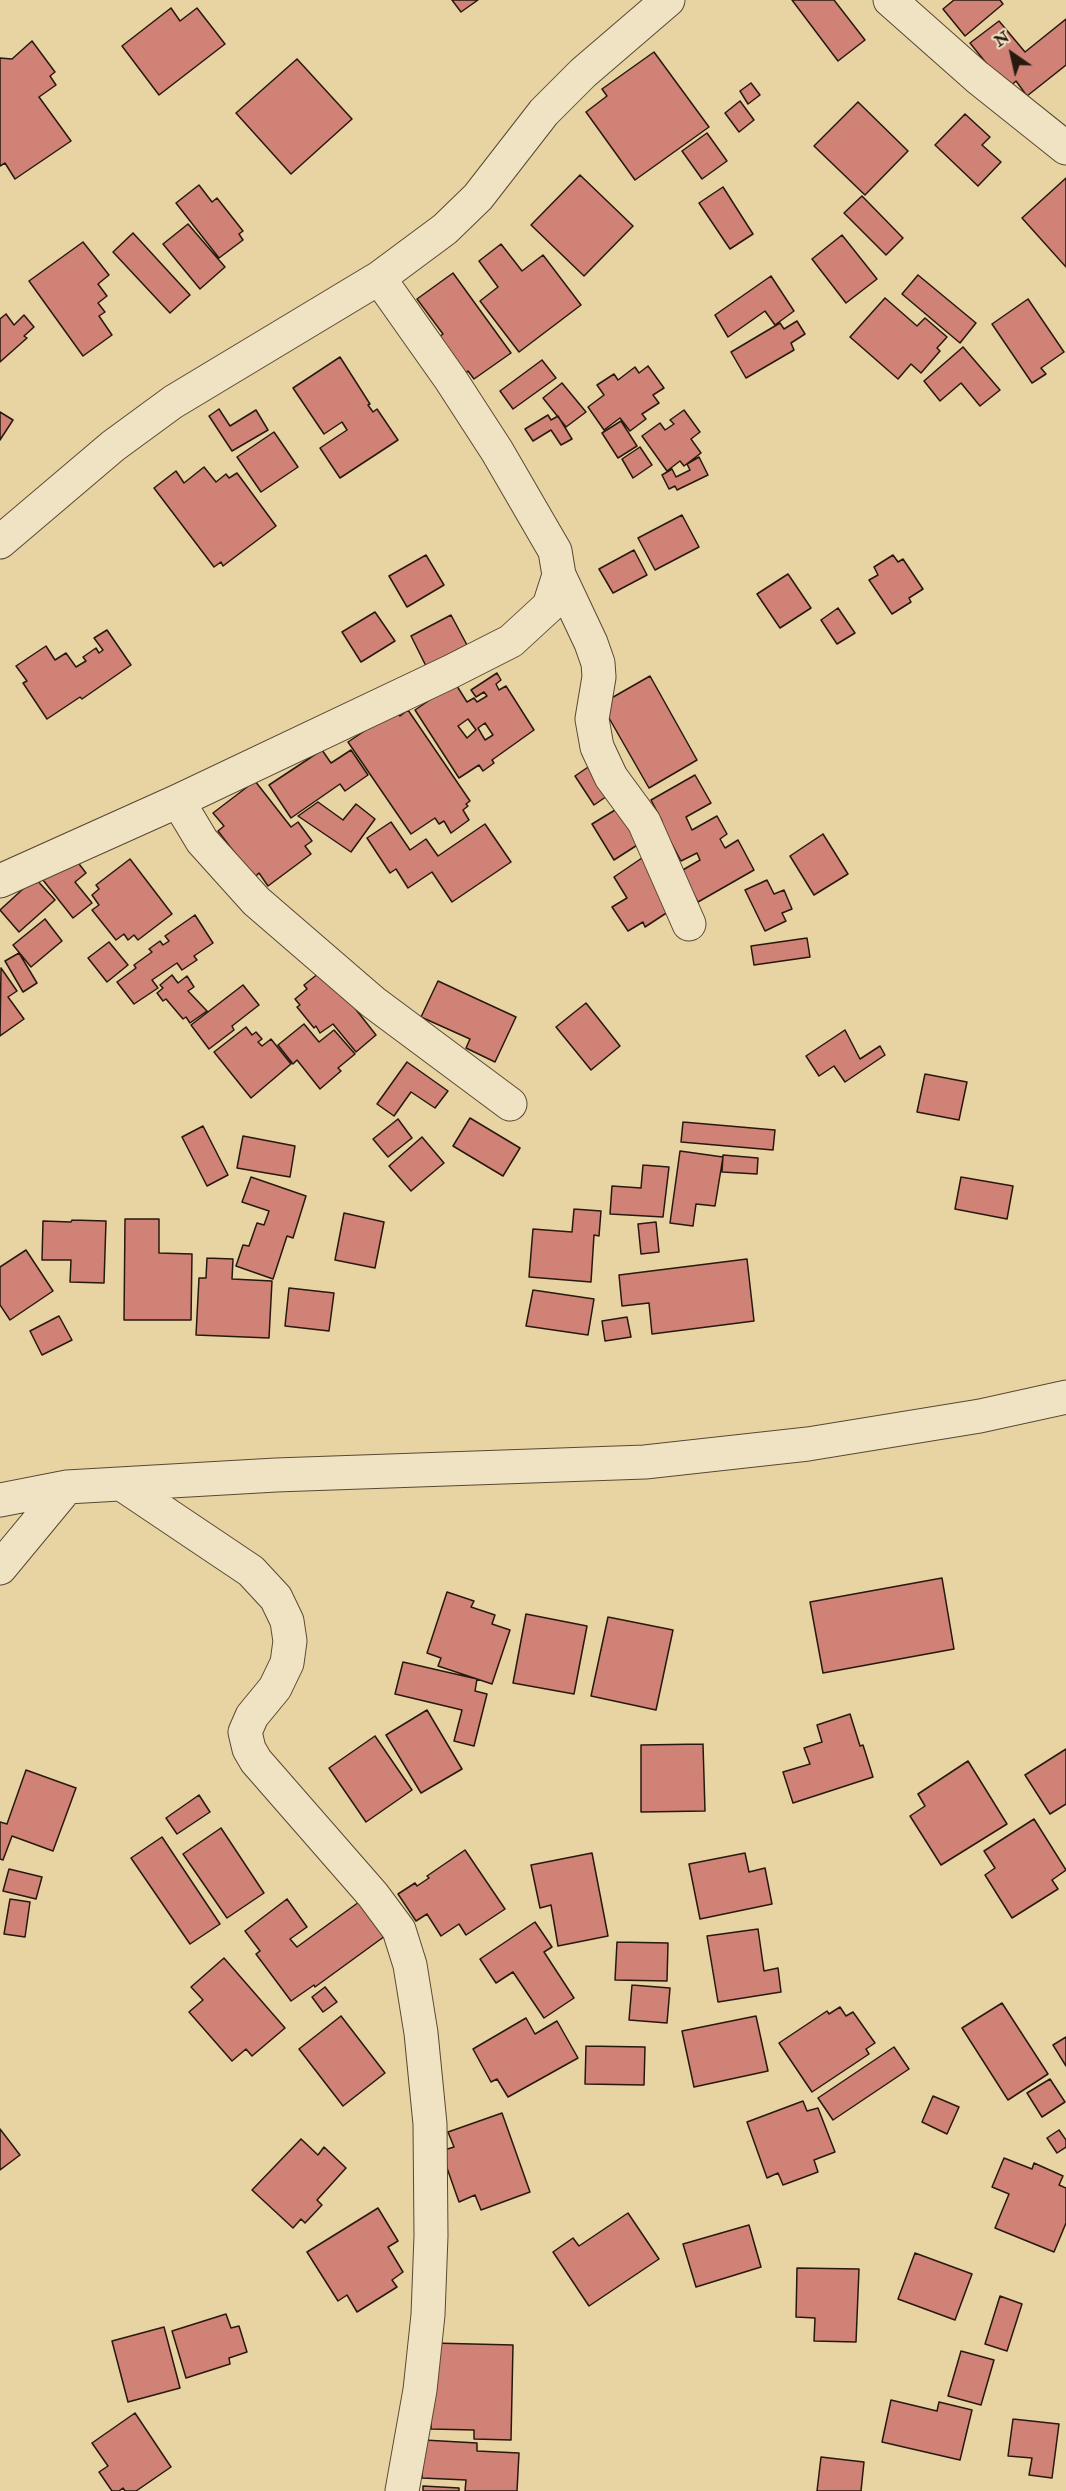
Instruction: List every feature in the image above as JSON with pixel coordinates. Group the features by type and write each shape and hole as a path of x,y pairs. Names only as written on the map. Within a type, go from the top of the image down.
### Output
{"street":[{"path":"0,543 113,446 173,402 379,278 445,229 478,197 544,112 582,73 668,0"},
{"path":"894,1 977,77 1066,148"},
{"path":"379,278 451,380 497,451 555,551 559,576 598,663 599,677 592,719 597,747 611,777 628,797 644,822 689,924"},
{"path":"0,881 178,801 450,672 510,641 549,606 559,576"},
{"path":"178,801 202,841 256,901 373,1002 510,1104"},
{"path":"0,1500 67,1487 276,1475 645,1462 808,1444 980,1416 1066,1397"},
{"path":"123,1485 251,1571 276,1598 287,1621 290,1641 287,1663 275,1688 252,1716 245,1732 249,1749 256,1761 373,1895 399,1930 410,1965 421,2033 430,2124 430,2236 428,2315 420,2390 402,2491"},
{"path":"0,1569 67,1487"}],"building":[{"path":"452,0 478,0 461,12"},
{"path":"792,0 834,0 865,40 838,61"},
{"path":"954,0 1000,0 1003,4 965,36 943,9"},
{"path":"171,8 180,21 197,8 225,44 159,95 122,46"},
{"path":"1066,19 1066,65 1027,96 1016,81 1007,89 970,43 999,21 1025,52"},
{"path":"32,41 55,72 50,76 56,85 39,97 71,141 15,179 5,163 0,166 0,58 12,59"},
{"path":"654,52 709,127 635,180 586,112 607,96 602,89"},
{"path":"297,59 352,119 291,174 236,113"},
{"path":"751,83 760,95 748,104 740,91"},
{"path":"740,101 754,120 739,132 725,113"},
{"path":"858,102 908,151 865,195 814,146"},
{"path":"965,114 990,137 982,145 1001,162 978,186 935,145"},
{"path":"707,133 727,161 702,179 682,151"},
{"path":"580,175 633,226 584,276 531,225"},
{"path":"1066,178 1066,267 1022,218"},
{"path":"199,185 212,202 217,198 243,231 239,234 243,240 219,258 176,203"},
{"path":"723,187 753,234 730,249 699,203"},
{"path":"862,196 903,238 886,255 844,213"},
{"path":"188,224 225,267 200,289 163,244"},
{"path":"133,233 190,295 170,313 113,252"},
{"path":"842,235 877,279 846,303 812,259"},
{"path":"83,242 109,275 98,284 107,296 98,303 105,312 99,316 112,335 83,356 29,281"},
{"path":"501,244 522,271 543,255 581,305 519,352 480,301 498,287 479,261"},
{"path":"453,273 511,353 474,379 468,371 459,378 433,341 443,334 417,299"},
{"path":"918,275 976,323 960,343 902,294"},
{"path":"771,276 794,311 775,325 765,311 728,337 715,315"},
{"path":"885,298 917,326 925,318 947,337 937,348 940,351 921,373 911,364 898,379 850,337"},
{"path":"1028,299 1064,352 1041,368 1046,374 1032,383 992,324"},
{"path":"6,314 14,325 24,315 34,327 24,336 27,338 0,362 0,319"},
{"path":"797,321 805,334 791,343 794,350 746,378 731,352 780,323 784,329"},
{"path":"963,347 1000,390 980,406 961,383 940,401 924,381"},
{"path":"340,357 370,404 368,405 373,412 377,409 398,440 340,478 320,448 347,430 342,422 324,434 293,388"},
{"path":"542,360 556,378 513,409 500,391"},
{"path":"648,366 664,388 653,395 659,403 642,414 646,419 630,431 620,418 604,430 588,407 604,395 597,385 614,374 618,380 635,367 639,373"},
{"path":"562,383 586,412 566,427 543,398"},
{"path":"219,409 230,426 256,410 268,430 232,451 209,416"},
{"path":"684,410 700,432 691,439 701,453 684,466 680,461 667,471 642,436 660,423 665,430 674,424 670,420"},
{"path":"0,412 13,420 0,440"},
{"path":"548,415 551,420 558,416 572,439 561,445 551,430 533,441 525,429"},
{"path":"621,421 637,446 618,458 602,433"},
{"path":"274,432 298,467 261,492 237,457"},
{"path":"640,447 652,465 633,478 622,459"},
{"path":"699,457 708,475 677,490 675,486 669,489 662,475 672,469 676,477 690,470 687,464"},
{"path":"204,467 216,482 226,474 229,478 237,473 276,526 223,566 221,562 214,567 154,488 176,471 184,483"},
{"path":"682,515 699,547 655,570 638,538"},
{"path":"634,550 647,575 613,593 599,569"},
{"path":"426,555 444,585 407,607 389,576"},
{"path":"893,555 898,562 903,559 923,589 909,598 911,602 892,614 869,580 878,575 874,567"},
{"path":"788,574 811,608 780,628 757,594"},
{"path":"838,608 855,633 837,644 821,620"},
{"path":"375,612 395,641 361,662 342,632"},
{"path":"451,615 467,645 426,666 411,636"},
{"path":"107,630 131,665 82,699 80,697 47,719 23,683 27,681 16,666 46,646 55,660 66,653 76,667 86,661 83,657 96,648 99,653 103,650 94,638"},
{"path":"497,673 501,680 496,684 499,690 506,686 534,730 492,760 494,763 483,771 479,765 459,778 415,710 455,683 467,702 474,698 477,702 487,696 484,692 476,697 471,690","holes":["468,719 476,730 467,738 458,726","485,723 493,735 485,740 478,728"]},
{"path":"650,676 697,760 649,788 601,704"},
{"path":"396,710 400,716 408,710 470,801 463,810 469,820 451,833 444,821 439,824 435,818 411,834 348,742"},
{"path":"322,750 331,763 351,750 368,775 345,791 340,784 291,818 269,785"},
{"path":"597,761 616,790 594,805 575,776"},
{"path":"695,775 711,803 686,817 692,830 717,816 727,834 720,839 725,848 738,840 754,870 698,902 681,871 700,860 697,853 681,861 651,800"},
{"path":"255,781 291,827 298,822 312,841 305,846 311,854 268,886 259,873 254,878 218,831 224,826 213,813"},
{"path":"318,802 343,820 356,804 375,819 351,852 298,816"},
{"path":"620,807 642,842 614,860 592,824"},
{"path":"391,822 410,850 426,839 438,856 485,824 511,862 452,902 432,872 408,888 396,869 390,873 367,838"},
{"path":"823,834 848,874 814,895 790,856"},
{"path":"73,856 86,873 75,882 92,903 73,918 43,880"},
{"path":"642,858 674,908 645,927 643,922 628,931 612,907 627,898 614,877"},
{"path":"130,859 172,914 138,940 134,935 128,940 124,934 116,940 92,910 99,905 92,895 99,889 96,885"},
{"path":"35,878 55,900 19,932 0,910"},
{"path":"767,880 774,894 784,890 792,909 782,913 786,921 765,931 745,890"},
{"path":"195,915 213,943 194,956 197,960 182,970 177,963 152,980 158,988 134,1004 117,982 136,968 134,965 152,952 149,949 160,941 163,945 169,941 165,936"},
{"path":"45,919 62,941 31,967 13,945"},
{"path":"807,938 810,957 754,965 751,946"},
{"path":"109,942 128,965 107,982 88,958"},
{"path":"19,953 37,983 23,992 5,961"},
{"path":"1,968 17,991 8,997 24,1019 0,1036"},
{"path":"324,969 376,1035 356,1052 333,1024 320,1033 297,1007 300,1005 295,999 307,989 304,985"},
{"path":"172,975 178,983 187,976 194,987 188,991 207,1011 190,1023 186,1017 183,1019 166,999 163,1001 157,993 163,988 160,985"},
{"path":"438,981 516,1017 495,1062 466,1048 470,1039 421,1017"},
{"path":"243,985 259,1005 232,1026 234,1030 209,1049 191,1025"},
{"path":"586,1003 620,1046 591,1070 556,1027"},
{"path":"304,1024 319,1042 334,1030 355,1054 338,1068 341,1071 320,1089 297,1060 293,1064 278,1045"},
{"path":"246,1027 252,1035 256,1032 262,1039 258,1042 262,1046 271,1039 291,1064 251,1098 214,1052"},
{"path":"845,1030 860,1059 880,1046 885,1055 845,1082 834,1066 819,1076 806,1056"},
{"path":"407,1062 448,1091 435,1108 411,1092 394,1116 377,1104"},
{"path":"925,1074 967,1082 959,1120 917,1112"},
{"path":"470,1118 520,1148 503,1176 453,1146"},
{"path":"398,1119 412,1138 388,1157 373,1139"},
{"path":"683,1122 775,1130 773,1150 681,1142"},
{"path":"203,1126 228,1175 207,1186 182,1137"},
{"path":"243,1136 295,1146 290,1177 237,1168"},
{"path":"422,1137 444,1163 411,1191 389,1166"},
{"path":"680,1151 723,1157 715,1206 696,1204 693,1226 670,1223"},
{"path":"723,1155 758,1158 757,1174 722,1172"},
{"path":"643,1165 669,1167 663,1217 610,1214 612,1186 641,1188"},
{"path":"251,1177 306,1196 293,1238 287,1236 273,1279 236,1266 243,1245 249,1246 257,1223 264,1225 269,1211 242,1202"},
{"path":"961,1177 1013,1186 1007,1219 955,1209"},
{"path":"574,1209 601,1211 599,1236 594,1235 591,1282 529,1277 533,1229 572,1232"},
{"path":"344,1213 384,1222 375,1268 335,1260"},
{"path":"125,1219 159,1219 159,1253 192,1254 191,1320 124,1320"},
{"path":"72,1220 106,1221 104,1283 70,1282 71,1260 42,1260 43,1221 71,1222"},
{"path":"656,1222 659,1252 641,1254 638,1224"},
{"path":"26,1250 53,1291 10,1320 0,1305 0,1267"},
{"path":"207,1258 233,1259 232,1279 272,1281 269,1338 196,1335 199,1278 206,1278"},
{"path":"747,1259 754,1321 652,1334 649,1303 622,1306 619,1275"},
{"path":"289,1288 334,1293 329,1331 285,1326"},
{"path":"533,1290 594,1299 588,1335 526,1326"},
{"path":"59,1316 72,1340 42,1355 30,1331"},
{"path":"627,1317 631,1337 605,1341 602,1321"},
{"path":"942,1578 954,1649 823,1673 810,1602"},
{"path":"447,1592 474,1601 471,1607 495,1615 492,1624 510,1630 492,1684 438,1666 441,1658 427,1653"},
{"path":"526,1614 587,1626 574,1694 513,1683"},
{"path":"608,1617 673,1630 656,1710 591,1696"},
{"path":"403,1662 477,1679 475,1691 487,1694 474,1746 454,1741 462,1710 395,1694"},
{"path":"427,1710 462,1769 421,1793 386,1735"},
{"path":"850,1714 873,1777 793,1803 783,1772 810,1764 804,1748 822,1742 817,1725"},
{"path":"375,1736 412,1790 366,1822 329,1768"},
{"path":"703,1744 705,1811 641,1812 641,1745"},
{"path":"1066,1749 1066,1804 1050,1814 1025,1775"},
{"path":"968,1761 1007,1824 941,1865 910,1816 925,1806 918,1794"},
{"path":"26,1770 76,1788 53,1851 12,1836 3,1860 0,1859 0,1822 7,1824"},
{"path":"199,1795 210,1812 177,1834 166,1818"},
{"path":"1034,1819 1066,1870 1052,1880 1058,1889 1012,1918 985,1875 995,1868 984,1851"},
{"path":"221,1828 264,1893 227,1918 183,1854"},
{"path":"162,1837 220,1924 190,1944 131,1858"},
{"path":"465,1850 505,1909 466,1935 459,1924 441,1936 427,1914 416,1921 398,1894 415,1883 417,1886 429,1878 427,1876"},
{"path":"592,1853 608,1936 558,1946 551,1905 540,1908 531,1865"},
{"path":"745,1853 749,1872 765,1868 772,1904 700,1919 689,1864"},
{"path":"9,1869 42,1877 36,1899 3,1891"},
{"path":"10,1899 30,1902 25,1937 4,1934"},
{"path":"287,1899 307,1927 290,1939 297,1947 359,1902 385,1936 315,1987 314,1985 291,2001 256,1954 260,1951 245,1931"},
{"path":"535,1922 552,1947 544,1952 574,1998 544,2018 513,1972 496,1983 480,1959"},
{"path":"758,1929 764,1971 778,1968 781,1992 718,2002 707,1936"},
{"path":"617,1942 668,1943 667,1981 615,1980"},
{"path":"224,1958 285,2028 252,2056 246,2049 232,2061 189,2012 203,2000 191,1987"},
{"path":"632,1985 670,1988 667,2023 629,2020"},
{"path":"325,1987 337,2002 323,2012 312,1997"},
{"path":"1002,2003 1048,2074 1008,2100 962,2028"},
{"path":"840,2007 846,2016 853,2012 875,2043 866,2049 869,2054 812,2092 779,2043 827,2011 829,2014"},
{"path":"341,2016 385,2073 343,2106 299,2049"},
{"path":"756,2016 768,2071 694,2087 682,2031"},
{"path":"526,2018 535,2034 557,2021 578,2058 508,2097 497,2079 491,2082 473,2049"},
{"path":"1066,2037 1066,2066 1053,2045"},
{"path":"586,2046 645,2047 644,2085 585,2084"},
{"path":"894,2047 909,2069 833,2120 818,2098"},
{"path":"1050,2079 1065,2102 1042,2117 1027,2093"},
{"path":"933,2096 959,2107 947,2134 922,2122"},
{"path":"803,2101 807,2111 818,2108 835,2152 814,2160 818,2172 783,2185 778,2173 767,2178 747,2122"},
{"path":"502,2113 530,2192 481,2210 475,2195 459,2202 441,2151 454,2147 448,2132"},
{"path":"0,2129 20,2155 0,2170"},
{"path":"1059,2130 1066,2140 1066,2147 1057,2153 1047,2138"},
{"path":"301,2139 318,2155 324,2147 346,2168 317,2200 322,2205 305,2223 301,2219 293,2228 252,2190"},
{"path":"1004,2158 1032,2169 1034,2163 1063,2176 1059,2185 1066,2188 1066,2223 1054,2252 995,2228 1009,2194 992,2187"},
{"path":"378,2208 398,2241 388,2247 403,2272 392,2280 397,2287 357,2312 347,2295 338,2301 307,2252"},
{"path":"628,2213 659,2259 589,2306 553,2252 573,2238 579,2246"},
{"path":"749,2225 761,2267 696,2287 683,2244"},
{"path":"915,2253 972,2274 955,2320 898,2299"},
{"path":"797,2268 859,2269 856,2342 814,2341 815,2318 796,2317"},
{"path":"1000,2296 1022,2304 1007,2351 985,2344"},
{"path":"226,2314 231,2328 239,2326 247,2352 229,2358 230,2364 186,2378 172,2331"},
{"path":"164,2327 180,2388 128,2402 112,2341"},
{"path":"432,2343 513,2345 511,2440 474,2439 474,2430 431,2429"},
{"path":"961,2351 994,2360 981,2405 948,2396"},
{"path":"891,2400 937,2411 939,2402 972,2410 960,2460 882,2442"},
{"path":"135,2413 171,2467 136,2491 125,2491 123,2488 119,2491 112,2491 99,2472 108,2466 92,2443"},
{"path":"1013,2419 1059,2424 1052,2478 1029,2475 1032,2458 1008,2456"},
{"path":"424,2440 477,2443 477,2451 519,2453 517,2491 465,2491 466,2480 422,2478"},
{"path":"821,2457 864,2462 861,2491 817,2491"},
{"path":"423,2486 459,2488 459,2491 423,2491"}]}
